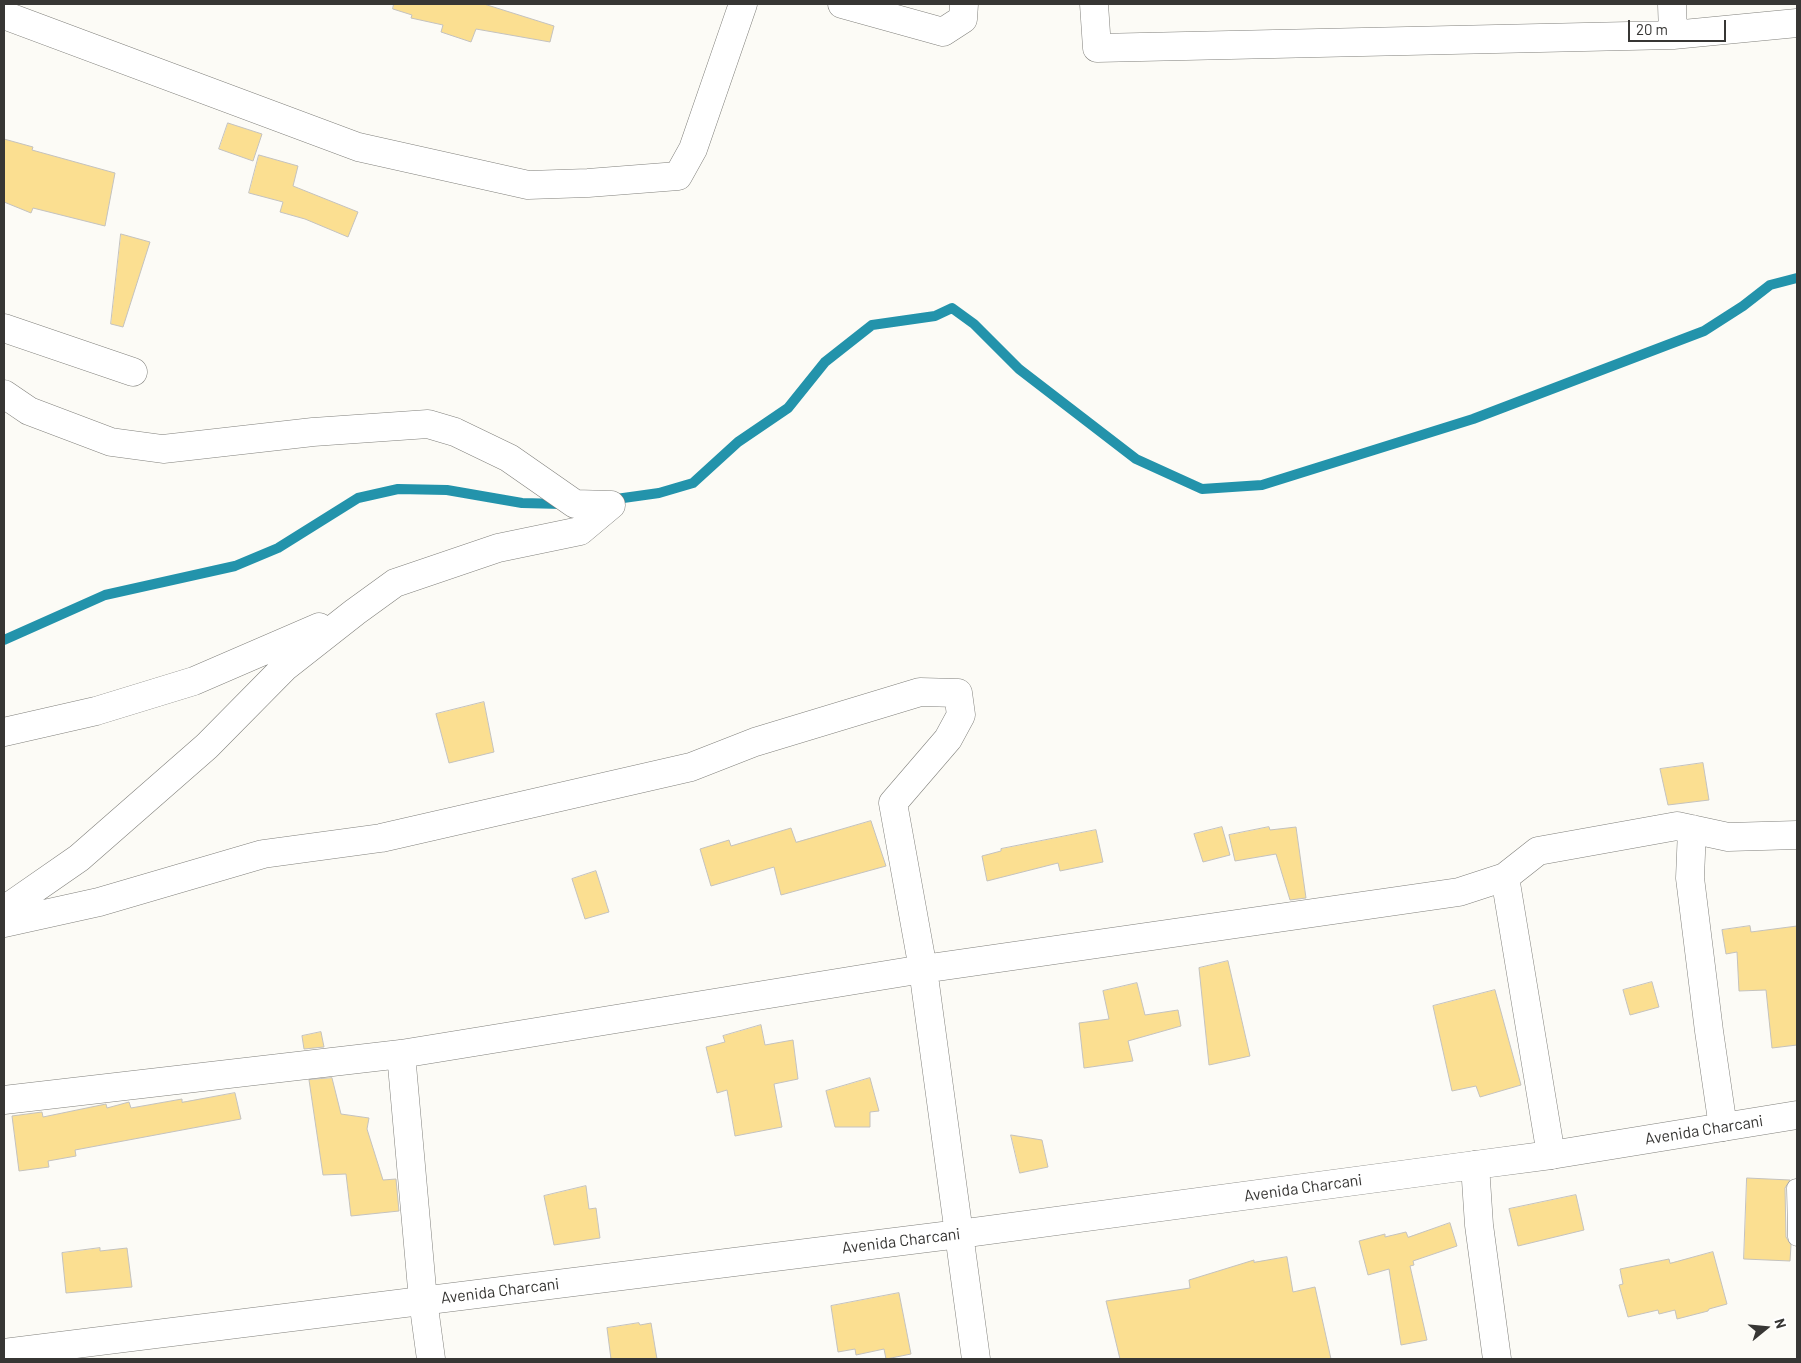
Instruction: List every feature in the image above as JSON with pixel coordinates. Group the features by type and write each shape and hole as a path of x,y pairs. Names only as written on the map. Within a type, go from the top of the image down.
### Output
{"street":[{"path":"4,15 358,147 528,185 538,185 678,176 693,149 743,4"},
{"path":"842,4 943,32 963,19 964,4"},
{"path":"1094,4 1097,48 1673,35 1797,24"},
{"path":"1672,4 1673,35"},
{"path":"4,328 133,372"},
{"path":"4,394 29,410 111,442 163,449 313,432 428,424 455,432 509,458 574,504 611,505 580,531 498,548 395,583 285,667 207,746 78,858 4,910"},
{"path":"4,732 96,711 194,681 355,612"},
{"path":"4,923 99,902 263,854 381,838 690,767 754,742 920,692 958,693 961,716 948,738 893,803 922,969 976,1359"},
{"path":"4,1100 401,1054 922,969 1459,892 1505,877 1538,851 1676,826 1728,837 1797,834"},
{"path":"1692,829 1690,878 1709,1031 1724,1127"},
{"path":"1505,877 1551,1155"},
{"path":"401,1054 423,1300 431,1359"},
{"name":"Avenida Charcani","path":"4,1353 960,1234 1551,1155 1797,1115"},
{"path":"1475,1165 1479,1224 1497,1359"}],"lane":[{"path":"1796,1188 1797,1237"}],"building":[{"path":"394,4 484,4 554,26 550,42 476,29 471,42 441,32 443,25 411,18 412,15 393,9"},
{"path":"228,123 262,134 253,161 219,149"},
{"path":"4,139 33,147 32,150 115,173 105,226 33,208 31,213 4,202"},
{"path":"259,155 298,166 293,186 358,212 348,237 305,219 280,212 283,202 249,193"},
{"path":"121,234 150,242 123,327 111,324"},
{"path":"484,702 494,752 449,763 436,714"},
{"path":"1703,763 1709,800 1668,805 1660,769"},
{"path":"871,821 886,866 781,895 774,867 711,886 700,849 729,840 731,846 791,828 796,842"},
{"path":"1222,827 1230,855 1203,862 1194,834"},
{"path":"1269,827 1270,830 1296,827 1306,898 1290,900 1276,854 1235,861 1229,835"},
{"path":"1096,830 1103,862 1060,871 1058,863 987,881 982,856 1001,851 1001,849"},
{"path":"596,871 609,912 585,919 572,879"},
{"path":"1750,926 1751,932 1797,926 1797,1045 1772,1048 1766,990 1739,991 1737,952 1726,954 1722,930"},
{"path":"1228,961 1250,1056 1209,1065 1199,968"},
{"path":"1652,982 1659,1007 1630,1015 1623,990"},
{"path":"1137,983 1145,1015 1178,1010 1181,1026 1128,1041 1133,1061 1084,1068 1079,1023 1109,1019 1103,991"},
{"path":"1495,990 1521,1085 1480,1097 1476,1086 1452,1091 1433,1006"},
{"path":"761,1025 765,1045 793,1040 798,1079 774,1084 782,1127 735,1136 727,1090 717,1093 706,1047 725,1042 723,1036"},
{"path":"321,1032 324,1047 304,1049 302,1036"},
{"path":"332,1078 341,1114 369,1118 367,1129 383,1180 396,1179 399,1211 351,1216 346,1174 323,1175 309,1080"},
{"path":"870,1078 879,1111 870,1112 870,1127 835,1127 826,1091"},
{"path":"235,1093 241,1119 75,1150 76,1156 48,1161 49,1167 19,1171 12,1116 42,1112 43,1117 106,1104 107,1108 129,1102 131,1108 182,1099 182,1102"},
{"path":"1011,1135 1042,1140 1048,1167 1020,1173"},
{"path":"1747,1178 1790,1180 1785,1188 1786,1237 1791,1245 1790,1261 1744,1259"},
{"path":"586,1186 589,1209 596,1208 600,1238 554,1245 544,1196"},
{"path":"1576,1195 1584,1230 1518,1246 1509,1209"},
{"path":"1450,1223 1457,1246 1413,1261 1414,1265 1410,1266 1427,1340 1401,1345 1389,1269 1368,1275 1359,1241 1385,1234 1385,1237 1406,1232 1408,1237"},
{"path":"100,1248 100,1251 127,1248 132,1287 66,1293 62,1253"},
{"path":"1713,1252 1727,1304 1677,1319 1675,1310 1659,1314 1658,1310 1628,1317 1619,1285 1623,1284 1620,1269 1669,1259 1670,1263"},
{"path":"1287,1257 1293,1292 1315,1287 1331,1359 1120,1359 1106,1301 1190,1288 1189,1280 1254,1260 1254,1262"},
{"path":"899,1293 911,1354 886,1359 884,1349 856,1355 855,1349 838,1352 831,1306"},
{"path":"639,1323 640,1325 651,1323 657,1359 611,1359 607,1328"}],"waterway":[{"path":"609,500 659,493 693,483 738,442 788,408 825,362 872,325 935,316 952,308 974,324 1019,369 1136,459 1202,489 1262,485 1473,419 1704,331 1743,306 1770,285 1797,278"},
{"path":"4,640 105,595 235,566 278,548 358,498 398,489 447,490 522,503 562,504"}]}
